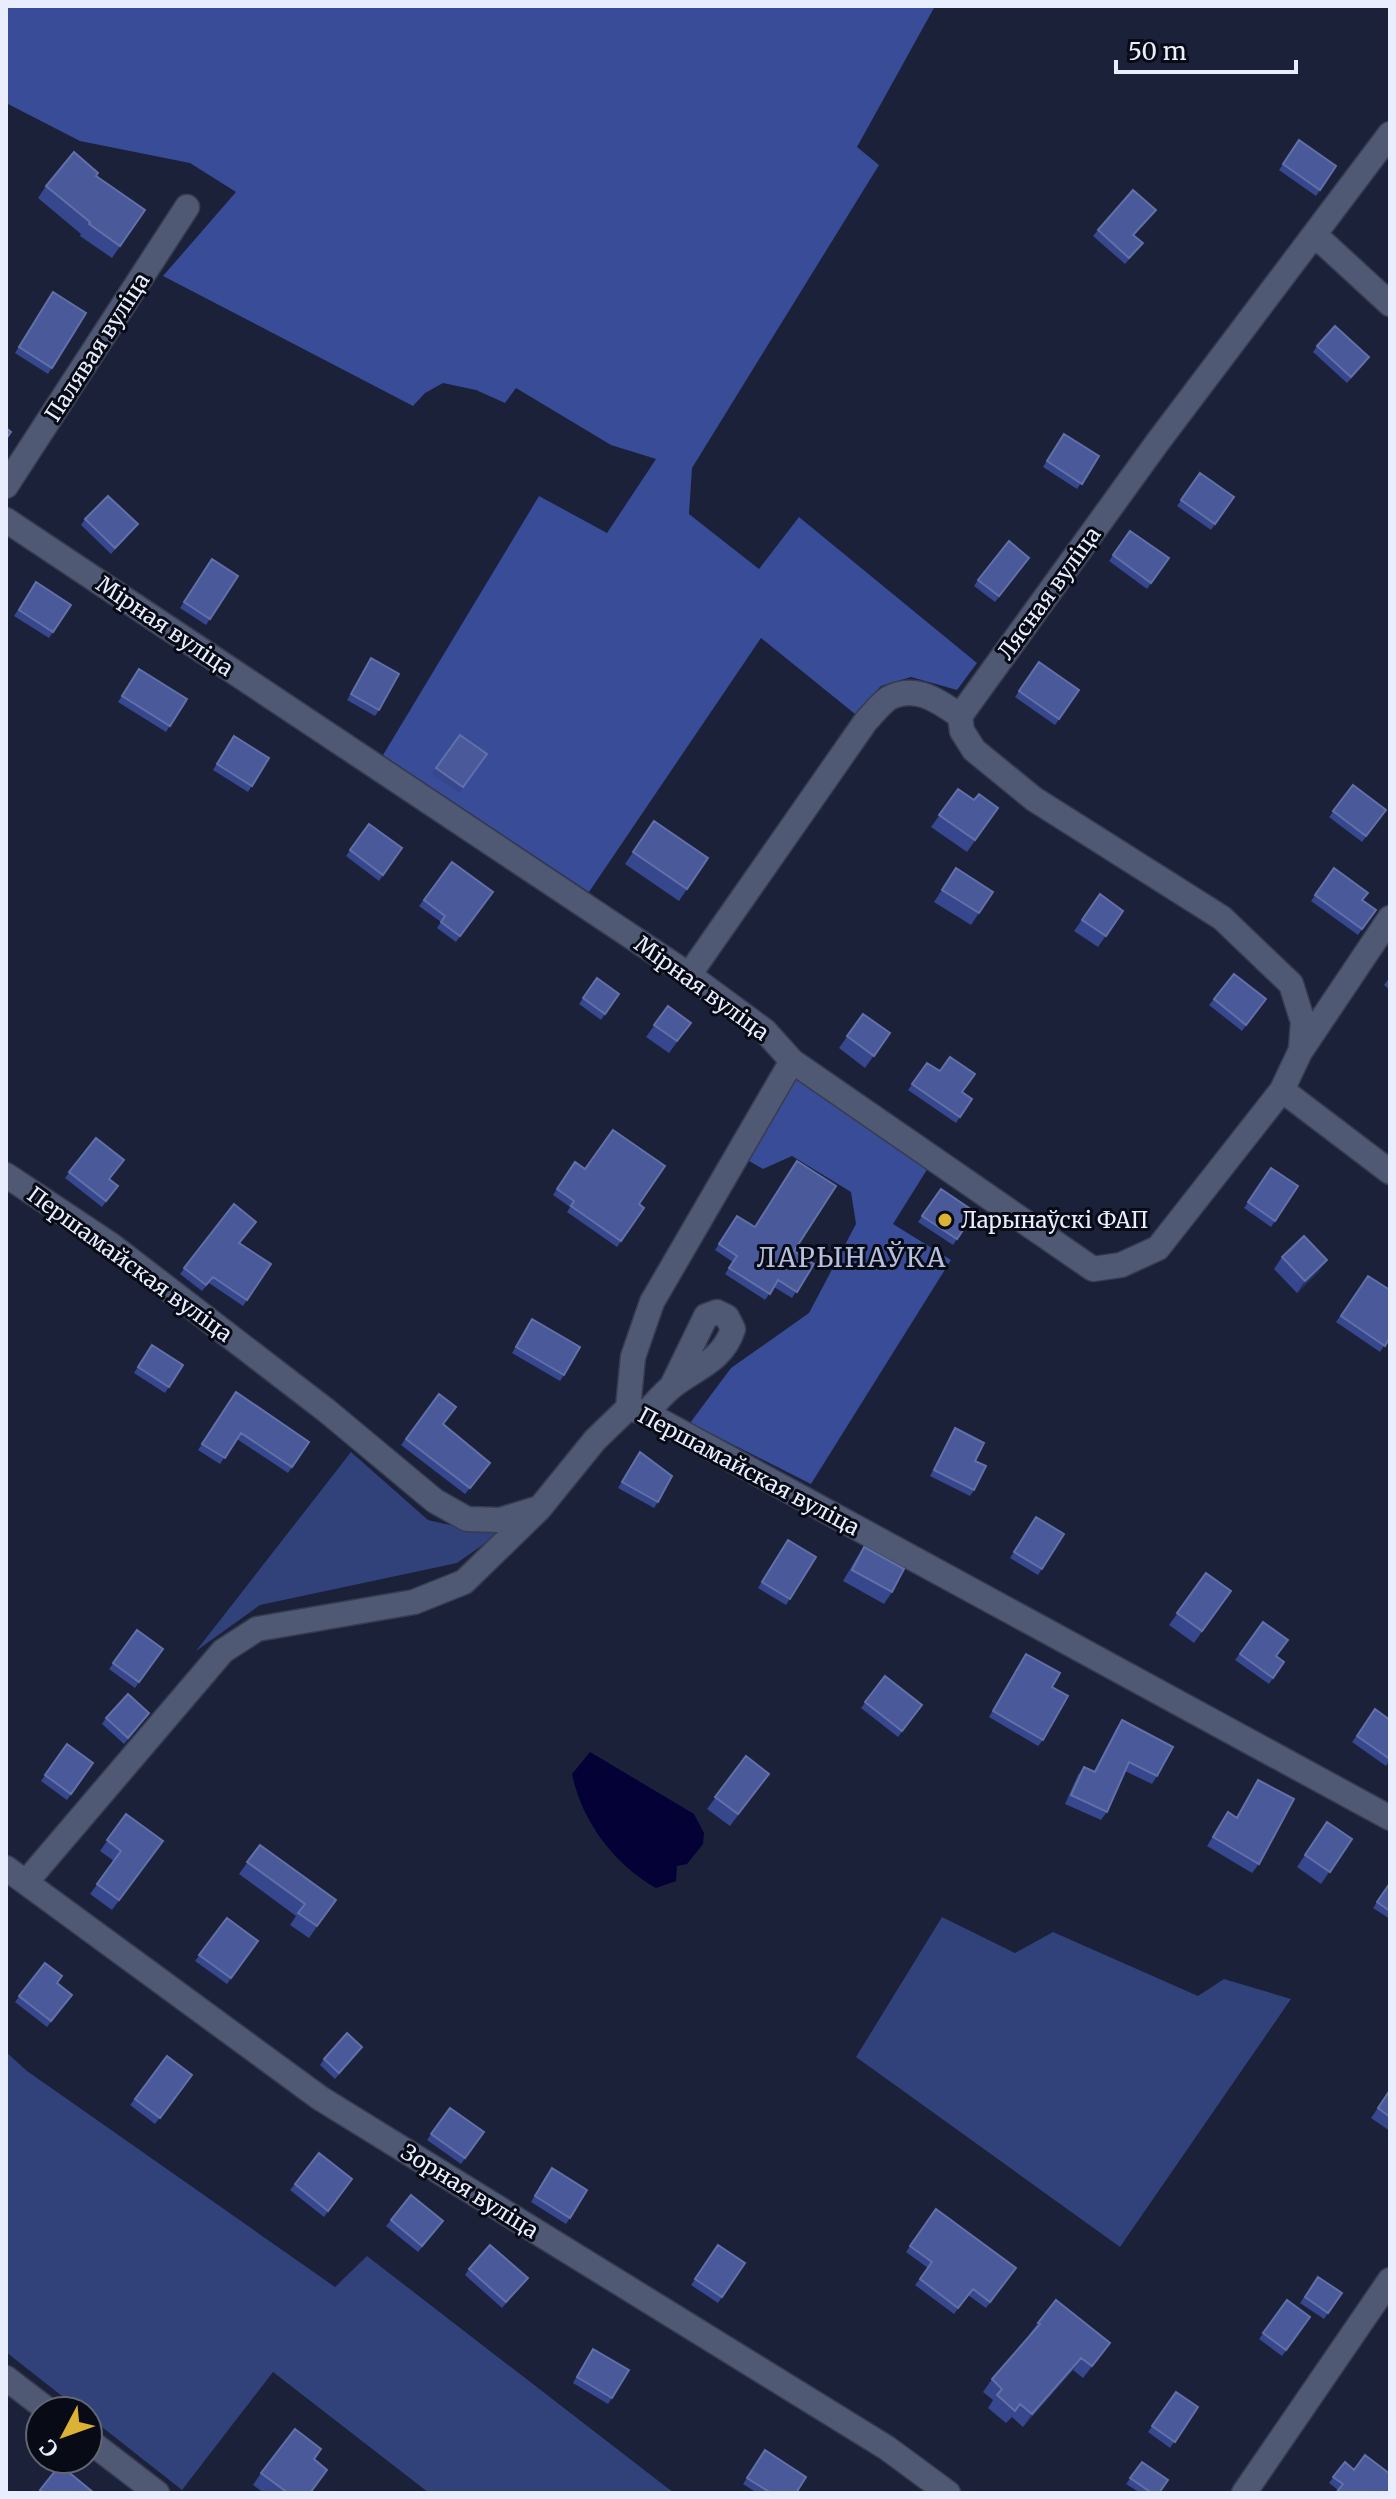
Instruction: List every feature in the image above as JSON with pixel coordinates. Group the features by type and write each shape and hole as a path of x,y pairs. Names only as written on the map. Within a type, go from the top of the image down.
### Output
{"street":[{"name":"Лясная вуліца","path":"960,716 1157,443 1390,134"},
{"name":"Палявая вуліца","path":"6,486 187,207"},
{"path":"1315,235 1390,304"},
{"name":"Мірная вуліца","path":"6,520 689,975 765,1031 792,1061 1093,1269 1121,1265 1158,1248 1282,1090"},
{"path":"689,975 866,721 889,699 914,691 939,701 960,716 962,731 974,750 1034,799 1222,918 1291,984 1303,1022 1300,1052"},
{"path":"1390,918 1300,1052 1282,1090 1390,1172"},
{"path":"637,1410 633,1357 652,1302 792,1061"},
{"name":"Першамайская вуліца","path":"6,1175 111,1245 327,1411 435,1501 467,1519 500,1520 539,1509 595,1440 637,1410 1390,1818"},
{"path":"637,1410 672,1386"},
{"path":"27,1881 223,1651 257,1629 414,1602 464,1582 539,1509"},
{"name":"Зорная вуліца","path":"6,1868 320,2098 887,2448 948,2493"},
{"path":"1247,2492 1390,2280"},
{"path":"6,2378 28,2395"},
{"path":"104,2452 157,2493"}],"shaded area":[{"path":"6,6 935,6 857,147 879,165 692,468 689,514 759,569 799,517 977,663 957,690 911,677 881,686 855,714 761,638 589,892 383,755 539,496 607,533 656,459 611,445 516,388 505,403 476,390 443,383 425,393 413,406 163,276 236,192 190,163 80,141 6,103"},
{"path":"796,1074 928,1168 893,1224 951,1260 811,1484 690,1423 731,1368 809,1313 856,1224 851,1192 792,1156 763,1169 744,1158"},
{"path":"351,1452 428,1520 476,1531 507,1528 457,1563 260,1605 196,1651"},
{"path":"590,1752 694,1814 704,1833 703,1844 687,1864 677,1866 676,1881 656,1888 641,1878 614,1854 592,1825 583,1809 572,1774"},
{"path":"942,1917 1015,1953 1053,1932 1198,1996 1224,1979 1291,1999 1120,2247 856,2057"},
{"path":"6,2052 27,2071 335,2287 367,2256 674,2493 429,2493 273,2372 182,2490 104,2429 104,2395 61,2395 6,2352"}],"building":[{"path":"1299,140 1336,166 1320,190 1283,164"},
{"path":"74,152 98,173 96,176 145,210 120,246 89,224 46,186"},
{"path":"1133,190 1156,210 1133,235 1143,243 1129,258 1098,230"},
{"path":"53,292 86,313 52,368 19,347"},
{"path":"1335,326 1369,357 1351,377 1317,346"},
{"path":"1064,434 1099,456 1082,484 1047,461"},
{"path":"1200,473 1234,497 1215,524 1181,500"},
{"path":"108,496 138,524 115,548 85,519"},
{"path":"1130,531 1169,558 1151,583 1113,555"},
{"path":"1009,541 1029,558 999,596 978,580"},
{"path":"212,559 238,576 210,619 184,602"},
{"path":"36,582 71,605 53,632 19,610"},
{"path":"371,658 399,674 379,710 351,694"},
{"path":"1039,662 1079,690 1059,719 1019,691"},
{"path":"139,669 187,699 170,726 122,696"},
{"path":"460,735 487,754 463,787 436,768"},
{"path":"234,736 269,758 252,786 217,764"},
{"path":"1353,785 1386,810 1366,836 1333,811"},
{"path":"958,789 974,800 979,794 998,808 975,840 939,815"},
{"path":"654,821 708,858 687,889 633,852"},
{"path":"369,824 402,848 383,875 350,850"},
{"path":"452,862 493,892 460,936 441,922 445,916 424,900"},
{"path":"956,868 993,892 979,913 942,890"},
{"path":"1334,868 1368,893 1362,900 1376,910 1362,929 1315,895"},
{"path":"1100,894 1123,911 1106,936 1082,920"},
{"path":"1234,974 1266,999 1246,1025 1214,999"},
{"path":"597,978 619,994 605,1014 583,998"},
{"path":"668,1006 691,1023 677,1041 654,1025"},
{"path":"863,1014 890,1033 874,1056 847,1036"},
{"path":"950,1057 975,1074 962,1092 972,1099 960,1117 912,1084 927,1063 940,1071"},
{"path":"613,1130 665,1166 639,1204 644,1208 621,1241 571,1206 574,1201 557,1189 575,1162 585,1169"},
{"path":"96,1138 124,1160 109,1179 118,1186 106,1201 69,1172"},
{"path":"797,1161 836,1186 794,1251 814,1264 797,1292 778,1280 770,1294 729,1268 737,1256 719,1244 737,1216 755,1227"},
{"path":"1271,1168 1298,1186 1275,1221 1248,1202"},
{"name":"Ларынаўскі ФАП","path":"941,1189 975,1212 957,1239 922,1216"},
{"path":"234,1204 256,1222 239,1243 271,1264 247,1300 213,1277 206,1285 184,1268"},
{"path":"1304,1236 1327,1260 1305,1281 1282,1257"},
{"path":"1368,1276 1390,1290 1390,1337 1385,1346 1341,1316"},
{"path":"532,1319 580,1347 564,1375 516,1347"},
{"path":"152,1345 183,1365 169,1387 138,1367"},
{"path":"236,1392 309,1442 292,1467 241,1433 225,1458 202,1444"},
{"path":"439,1394 456,1407 443,1424 490,1463 470,1488 406,1439"},
{"path":"955,1428 984,1443 975,1461 986,1466 974,1490 934,1470"},
{"path":"640,1452 672,1476 658,1502 622,1482"},
{"path":"1036,1517 1064,1534 1042,1569 1014,1552"},
{"path":"788,1540 816,1557 790,1599 762,1582"},
{"path":"864,1547 904,1569 892,1592 852,1570"},
{"path":"1206,1573 1231,1591 1202,1631 1177,1613"},
{"path":"1263,1622 1288,1640 1276,1656 1284,1662 1273,1678 1240,1654"},
{"path":"137,1630 163,1649 139,1682 113,1663"},
{"path":"1026,1654 1060,1673 1052,1687 1068,1696 1043,1740 993,1711"},
{"path":"885,1676 922,1705 902,1731 865,1702"},
{"path":"128,1694 149,1713 128,1738 106,1718"},
{"path":"1375,1709 1390,1720 1390,1759 1357,1736"},
{"path":"1122,1720 1173,1747 1157,1776 1129,1762 1107,1812 1071,1795 1084,1767 1095,1772"},
{"path":"67,1744 93,1763 71,1794 45,1775"},
{"path":"746,1756 769,1774 738,1814 715,1797"},
{"path":"1258,1780 1294,1799 1259,1864 1213,1837 1228,1812 1237,1818"},
{"path":"126,1814 163,1841 119,1900 97,1884 121,1851 107,1840"},
{"path":"1327,1822 1352,1839 1330,1872 1305,1855"},
{"path":"260,1845 336,1900 317,1926 298,1913 305,1904 247,1862"},
{"path":"1390,1883 1390,1911 1377,1902"},
{"path":"227,1918 258,1941 231,1978 199,1955"},
{"path":"45,1963 62,1976 57,1983 72,1995 51,2021 19,1996"},
{"path":"347,2033 362,2047 339,2073 324,2059"},
{"path":"167,2056 192,2075 160,2118 135,2099"},
{"path":"1390,2090 1390,2117 1378,2108"},
{"path":"450,2108 484,2132 465,2158 431,2134"},
{"path":"319,2153 352,2179 328,2211 295,2184"},
{"path":"552,2168 587,2190 570,2218 535,2196"},
{"path":"411,2195 443,2221 422,2246 391,2220"},
{"path":"936,2209 1016,2268 990,2302 973,2289 958,2308 920,2279 932,2262 910,2246"},
{"path":"490,2245 528,2278 506,2302 469,2269"},
{"path":"718,2245 745,2263 722,2297 695,2279"},
{"path":"1318,2277 1342,2293 1328,2313 1305,2297"},
{"path":"1056,2300 1110,2343 1092,2366 1081,2358 1032,2414 1020,2404 1015,2411 997,2395 1002,2389 992,2379 1040,2324"},
{"path":"1287,2300 1310,2317 1286,2350 1263,2333"},
{"path":"593,2349 629,2370 612,2398 577,2377"},
{"path":"1176,2392 1198,2407 1175,2442 1152,2426"},
{"path":"295,2429 321,2449 314,2459 327,2470 310,2493 288,2493 261,2473"},
{"path":"765,2450 806,2477 796,2493 771,2493 747,2478"},
{"path":"1365,2455 1390,2474 1390,2493 1336,2493 1343,2484 1333,2477 1345,2462 1354,2470"},
{"path":"1142,2462 1168,2480 1159,2493 1152,2493 1130,2478"},
{"path":"52,2475 72,2475 94,2493 44,2493 40,2490"}],"place":[{"name":"Ларынаўскі ФАП","path":"945,1220"}],"district":[{"name":"ЛАРЫНАЎКА","path":"852,1257"}]}
